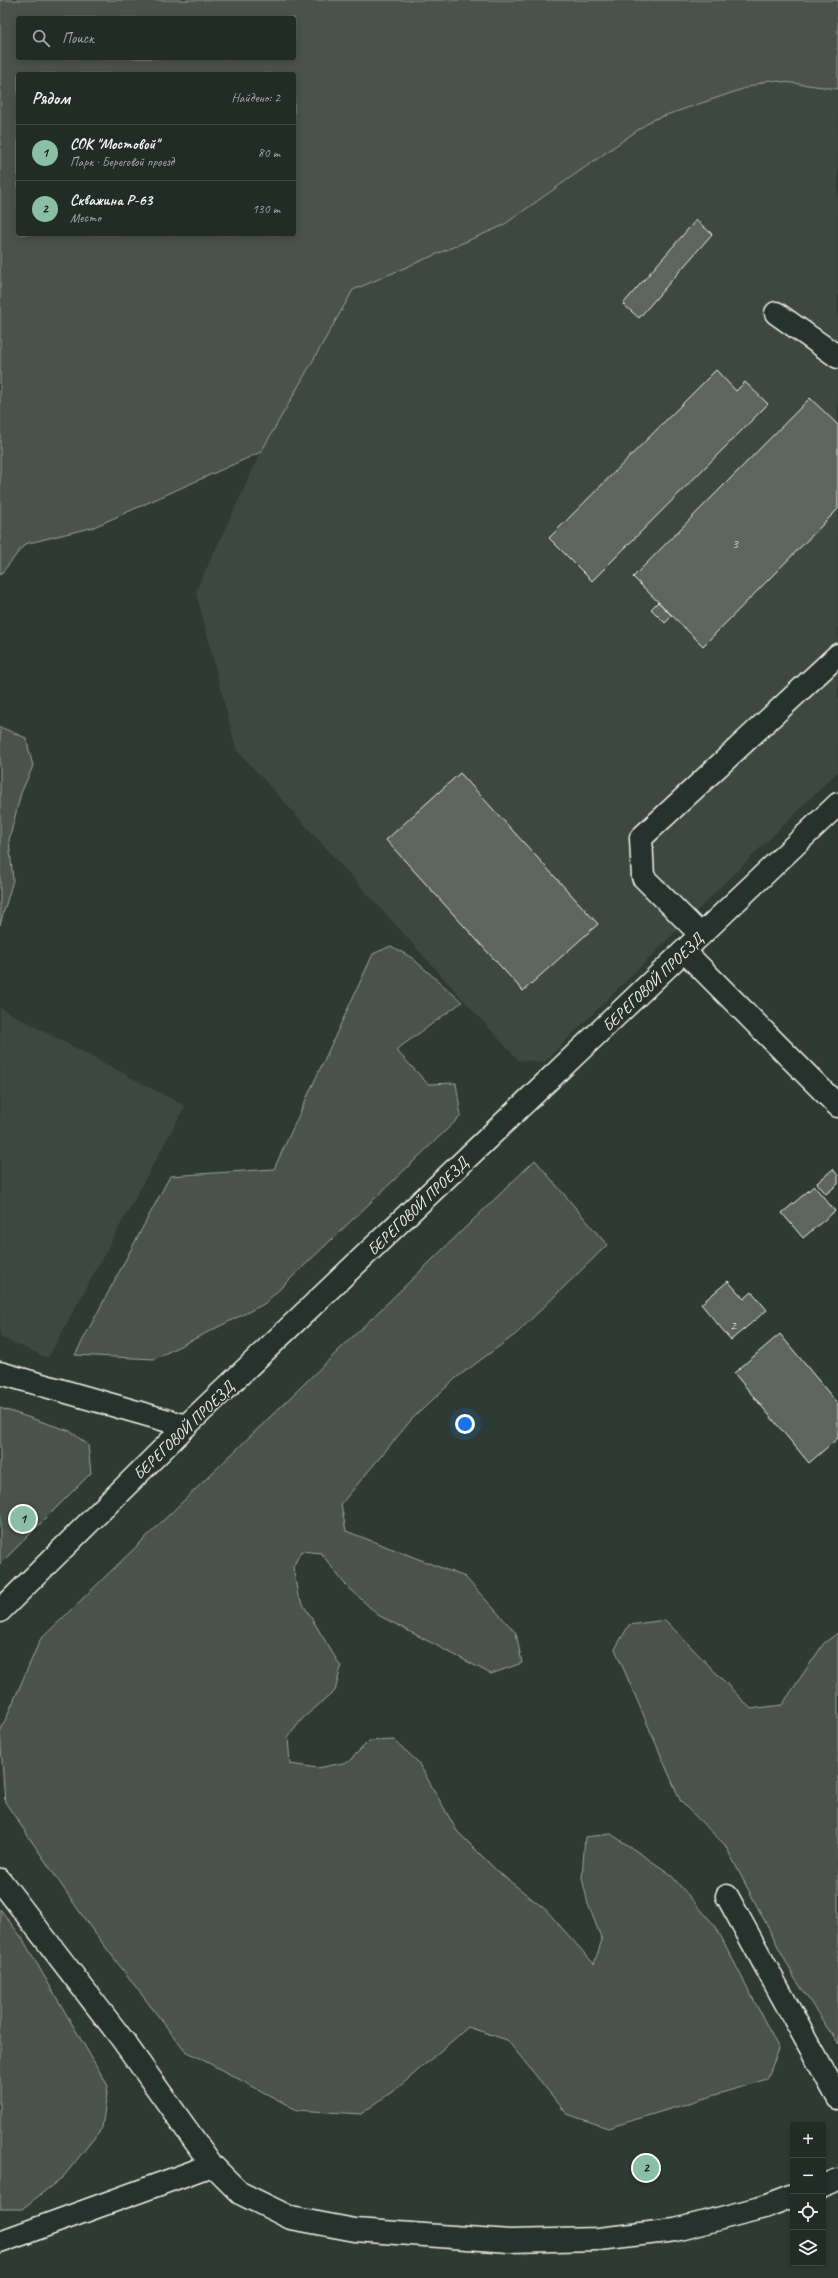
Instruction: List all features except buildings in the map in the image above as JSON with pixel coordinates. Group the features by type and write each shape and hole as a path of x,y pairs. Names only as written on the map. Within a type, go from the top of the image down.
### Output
{"street":[{"path":"776,313 838,357"},
{"path":"701,935 643,877 641,838 838,655"},
{"name":"БЕРЕГОВОЙ ПРОЕЗД","path":"0,1611 186,1426 838,804"},
{"path":"684,951 838,1106"},
{"path":"0,1373 186,1426"},
{"path":"0,1880 122,2039 212,2165 240,2193 291,2218 355,2230 509,2241 599,2239 675,2230 764,2207 790,2197"},
{"path":"727,1896 838,2098"},
{"path":"0,2242 212,2165"},
{"path":"826,2185 838,2180"}],"shaded area":[{"path":"0,0 838,0 838,89 769,80 652,120 502,226 353,290 261,452 94,527 25,544 0,575"},
{"path":"769,80 838,89 838,771 544,1062 518,1060 236,749 196,591 261,452 353,290 502,226 652,120"},
{"path":"0,727 26,738 33,766 21,793 9,840 13,880 0,925"},
{"path":"391,946 412,958 462,1002 396,1050 428,1084 456,1083 461,1116 264,1304 154,1359 75,1355 170,1176 274,1169 373,954"},
{"path":"0,1008 185,1106 48,1358 0,1337"},
{"path":"535,1160 607,1245 516,1334 456,1378 412,1419 341,1504 346,1531 465,1577 516,1633 522,1663 491,1674 378,1615 344,1583 321,1553 301,1551 293,1567 298,1596 341,1667 335,1691 303,1718 288,1737 290,1764 318,1768 348,1762 369,1741 394,1740 418,1762 457,1831 497,1871 546,1910 594,1964 602,1940 588,1904 582,1878 585,1837 611,1834 669,1873 716,1927 779,2049 767,2079 608,2128 567,2114 507,2040 468,2027 400,2086 361,2114 297,2110 184,2050 88,1924 5,1802 0,1732 40,1640"},
{"path":"0,1408 70,1431 88,1445 91,1473 0,1564"},
{"path":"665,1620 751,1709 782,1705 824,1643 838,1633 838,2044 794,1977 725,1845 681,1802 615,1649 629,1625"},
{"path":"0,1909 22,1938 108,2086 102,2128 64,2176 22,2209 0,2209"}],"place":[{"name":"СОК \"Мостовой\"","path":"23,1519"},
{"name":"Скважина Р-63","path":"646,2168"}]}
